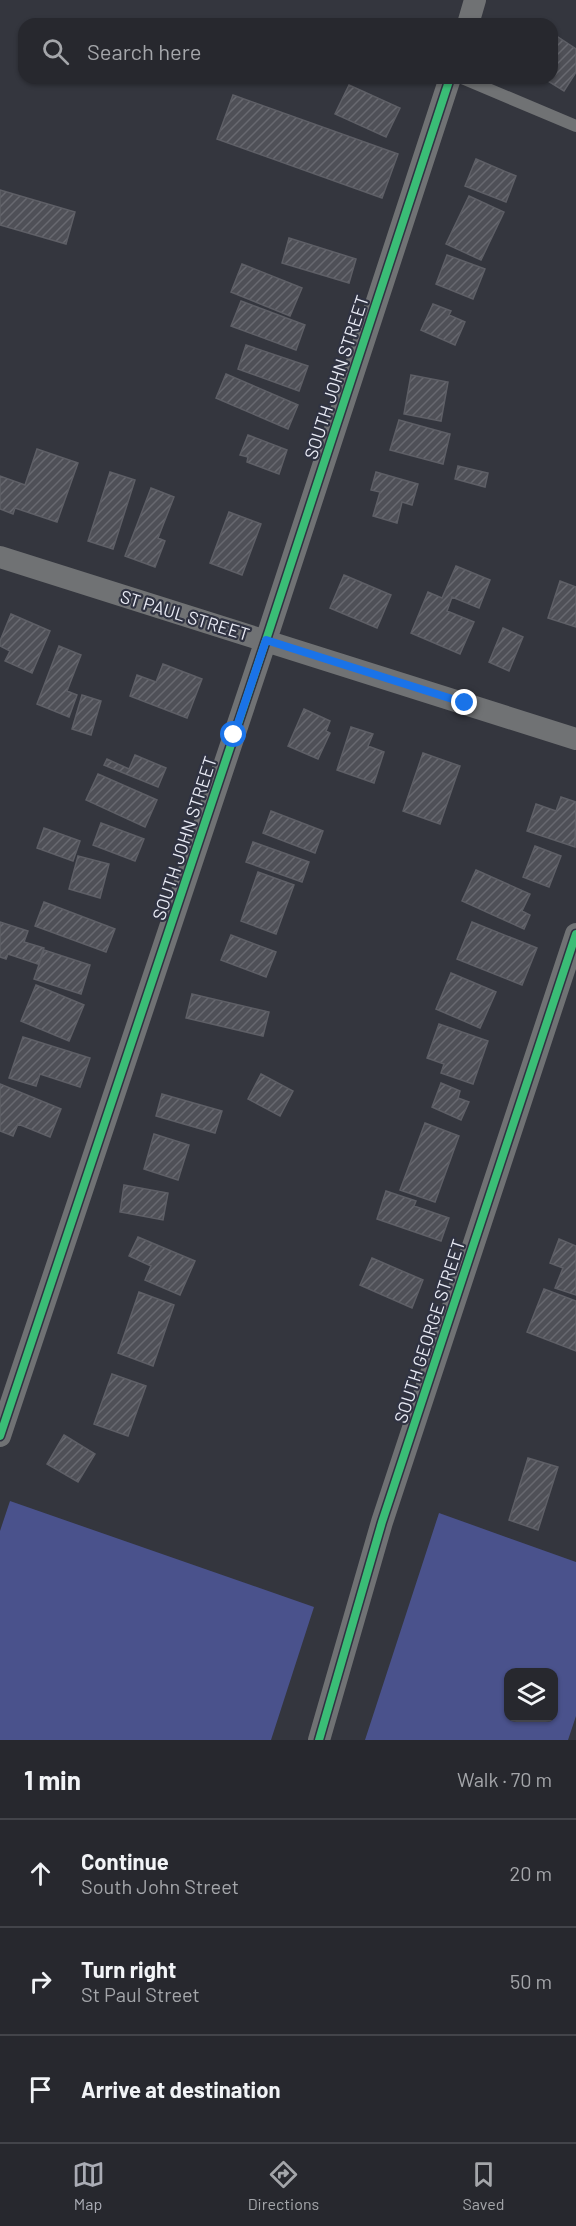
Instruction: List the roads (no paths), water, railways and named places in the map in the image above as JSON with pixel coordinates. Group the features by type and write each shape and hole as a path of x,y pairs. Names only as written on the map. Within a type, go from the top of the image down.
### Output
{"street":[{"path":"470,18 476,0"},
{"name":"SOUTH JOHN STREET","path":"0,1436 266,640 448,84"},
{"name":"ST PAUL STREET","path":"0,557 576,739"},
{"name":"SOUTH GEORGE STREET","path":"319,1740 382,1522 576,934"}],"lane":[{"path":"476,84 576,126"}]}
